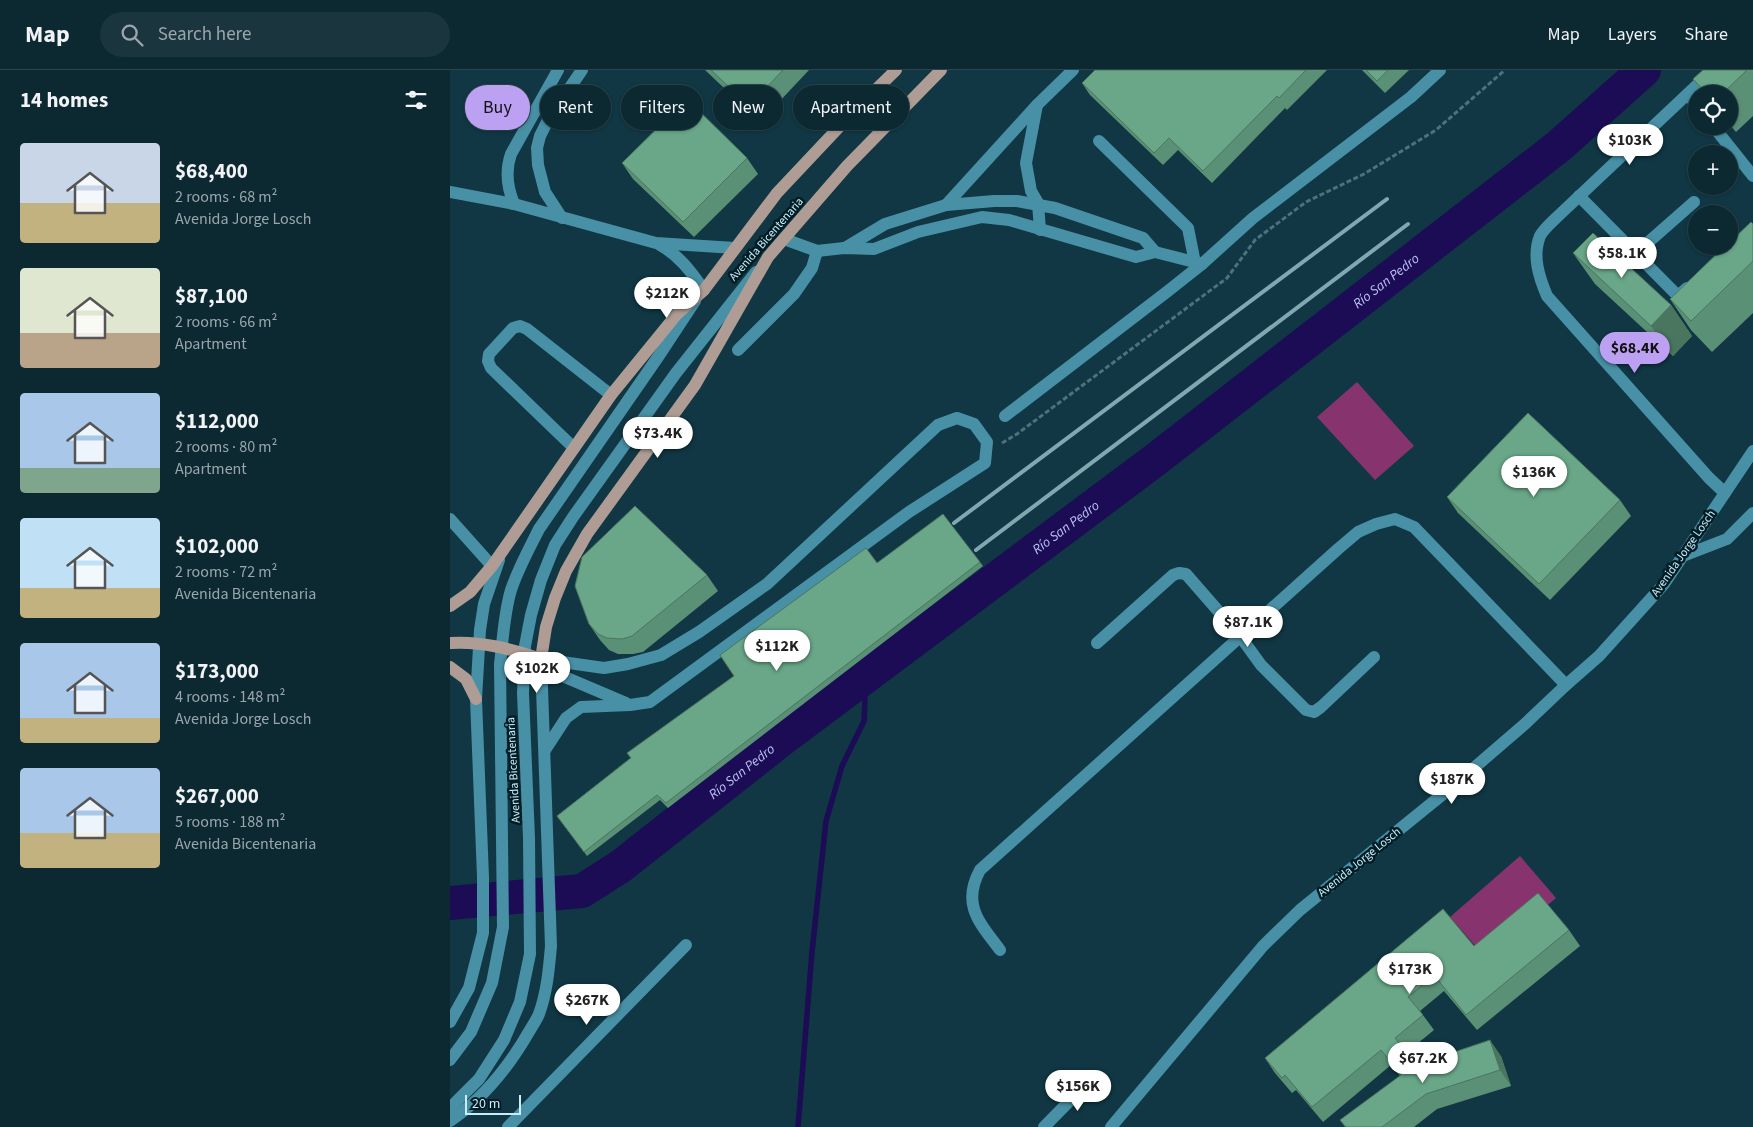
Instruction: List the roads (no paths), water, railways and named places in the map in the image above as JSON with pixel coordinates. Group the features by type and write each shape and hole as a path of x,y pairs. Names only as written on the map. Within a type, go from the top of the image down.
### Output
{"main road":[{"name":"Avenida Bicentenaria","path":"701,292 777,193 858,107 896,70"},
{"name":"Avenida Bicentenaria","path":"768,257 847,166 941,70"},
{"path":"450,643 479,643 513,650 541,659 546,627 555,598 582,542 695,385 768,257"},
{"path":"450,606 470,592 492,566 611,396 678,314 701,292"},
{"path":"450,667 466,680 476,699"}],"street":[{"path":"514,204 509,192 508,162 558,70"},
{"path":"562,218 545,192 538,165 537,148 540,136 549,118 582,70"},
{"path":"946,205 1038,105 1073,70"},
{"path":"1005,416 1199,264 1253,218 1411,97 1440,70"},
{"path":"1697,85 1713,70"},
{"path":"1688,94 1579,196 1540,236 1537,258 1538,275 1547,296 1709,478 1725,493"},
{"path":"1038,105 1026,163 1031,190 1038,204 1040,230"},
{"path":"1720,135 1752,173"},
{"path":"1099,140 1188,228 1199,264"},
{"path":"450,192 514,204 656,243 735,248"},
{"path":"1579,196 1678,296 1699,277"},
{"path":"844,248 885,224 946,205 1017,201 1055,208 1143,238 1155,252"},
{"path":"1636,253 1694,202"},
{"path":"784,239 817,251 844,248 874,249 918,232 982,216 1008,220 1136,257 1155,252 1199,264"},
{"path":"656,243 673,253 685,264 701,292"},
{"path":"738,350 794,294 812,268 817,251"},
{"name":"Avenida Bicentenaria","path":"450,1108 479,1079 504,1040 520,1002 530,954 529,838 523,693 525,646 540,580 555,545 676,373 768,257"},
{"name":"Avenida Bicentenaria","path":"450,1060 471,1032 492,983 503,927 500,664 511,591 523,559 539,529 701,292"},
{"path":"574,448 491,368 488,361 489,354 513,328 520,326 527,328 611,396"},
{"path":"541,659 604,668 661,655 699,632 767,584 938,425 957,418 974,424 987,442 985,463 909,512 650,702 630,705 581,707 566,718 545,750"},
{"name":"Avenida Jorge Losch","path":"1111,1127 1263,946 1300,910 1453,786 1599,656 1664,584 1753,451"},
{"path":"1683,556 1727,539 1753,512"},
{"path":"1000,950 977,919 971,899 972,883 980,870 1358,532 1394,518 1414,527 1566,685"},
{"path":"450,519 492,566"},
{"path":"450,1022 469,988 483,933 483,877 476,699 479,643 484,604 503,550"},
{"path":"1097,644 1173,575 1179,573 1186,574 1240,636 1261,664 1306,710 1314,712 1374,657"},
{"path":"541,659 553,672 630,705"},
{"path":"450,1121 461,1114 495,1081 521,1046 539,1015 549,978 550,946 541,659"},
{"path":"508,1127 686,944"},
{"path":"1044,1127 1092,1078"}],"waterway":[{"name":"Río San Pedro","path":"450,903 582,891 621,866 781,740 1155,460 1559,146 1644,70"},
{"path":"798,1127 812,952 826,821 842,766 864,721 865,699 860,681"}],"railway":[{"path":"954,523 1387,199"},
{"path":"976,550 1408,224"}]}
